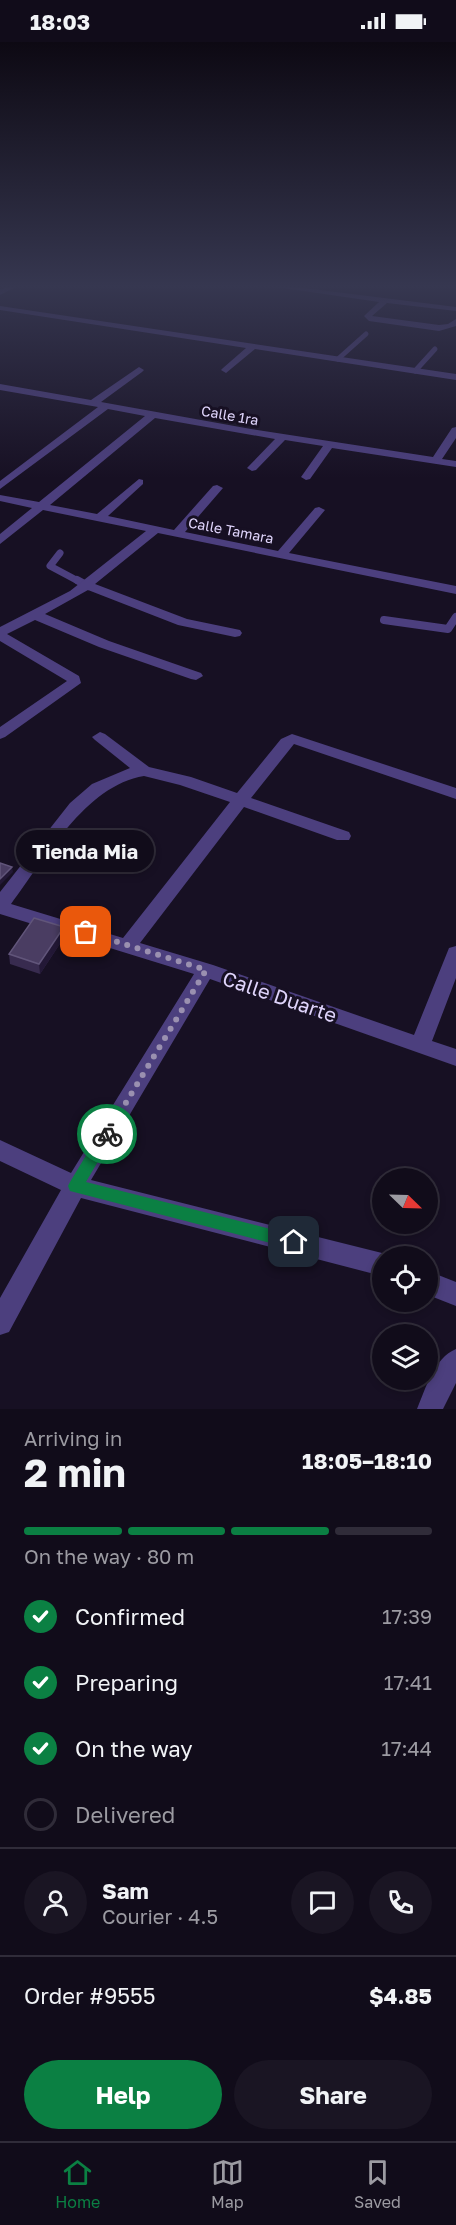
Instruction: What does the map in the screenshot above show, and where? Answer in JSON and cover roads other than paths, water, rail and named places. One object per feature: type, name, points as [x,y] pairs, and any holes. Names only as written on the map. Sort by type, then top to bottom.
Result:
[{"type":"street","points":[[226,370],[248,351]]},
{"type":"street","points":[[279,351],[456,377]]},
{"type":"street","points":[[92,404],[139,370]]},
{"type":"street","name":"Calle 1ra","points":[[0,387],[282,437],[456,464]]},
{"type":"street","points":[[0,486],[105,407]]},
{"type":"street","points":[[0,540],[152,415]]},
{"type":"street","points":[[436,460],[456,430]]},
{"type":"street","points":[[252,468],[282,437]]},
{"type":"street","points":[[306,477],[330,444]]},
{"type":"street","points":[[99,519],[139,482]]},
{"type":"street","points":[[177,534],[217,488]]},
{"type":"street","points":[[0,509],[5,499]]},
{"type":"street","name":"Calle Tamara","points":[[5,499],[456,590]]},
{"type":"street","points":[[281,555],[319,510]]},
{"type":"street","points":[[0,633],[88,586],[155,530]]},
{"type":"street","points":[[88,586],[183,622],[235,633]]},
{"type":"street","points":[[35,615],[104,644],[196,676]]},
{"type":"street","points":[[0,633],[74,679],[74,683],[0,734]]},
{"type":"street","points":[[100,737],[144,771]]},
{"type":"street","points":[[128,945],[286,742],[292,739],[456,794]]},
{"type":"street","points":[[0,906],[76,807],[98,788],[131,772],[144,771],[185,782],[343,836]]},
{"type":"street","name":"Calle Duarte","points":[[0,906],[206,970],[456,1058]]},
{"type":"street","points":[[420,1045],[456,953]]},
{"type":"street","points":[[0,1323],[75,1186],[206,970]]},
{"type":"street","points":[[0,1150],[75,1186],[372,1262]]},
{"type":"street","points":[[438,1287],[456,1294]]},
{"type":"street","points":[[430,1409],[443,1379],[456,1362]]},
{"type":"lane","points":[[338,359],[347,351]]},
{"type":"lane","points":[[415,371],[433,351]]},
{"type":"lane","points":[[60,553],[49,565],[50,567],[88,586]]},
{"type":"lane","points":[[384,620],[436,630],[448,629],[456,617]]},
{"type":"place","name":"Tienda Mia","points":[[86,932]]}]
